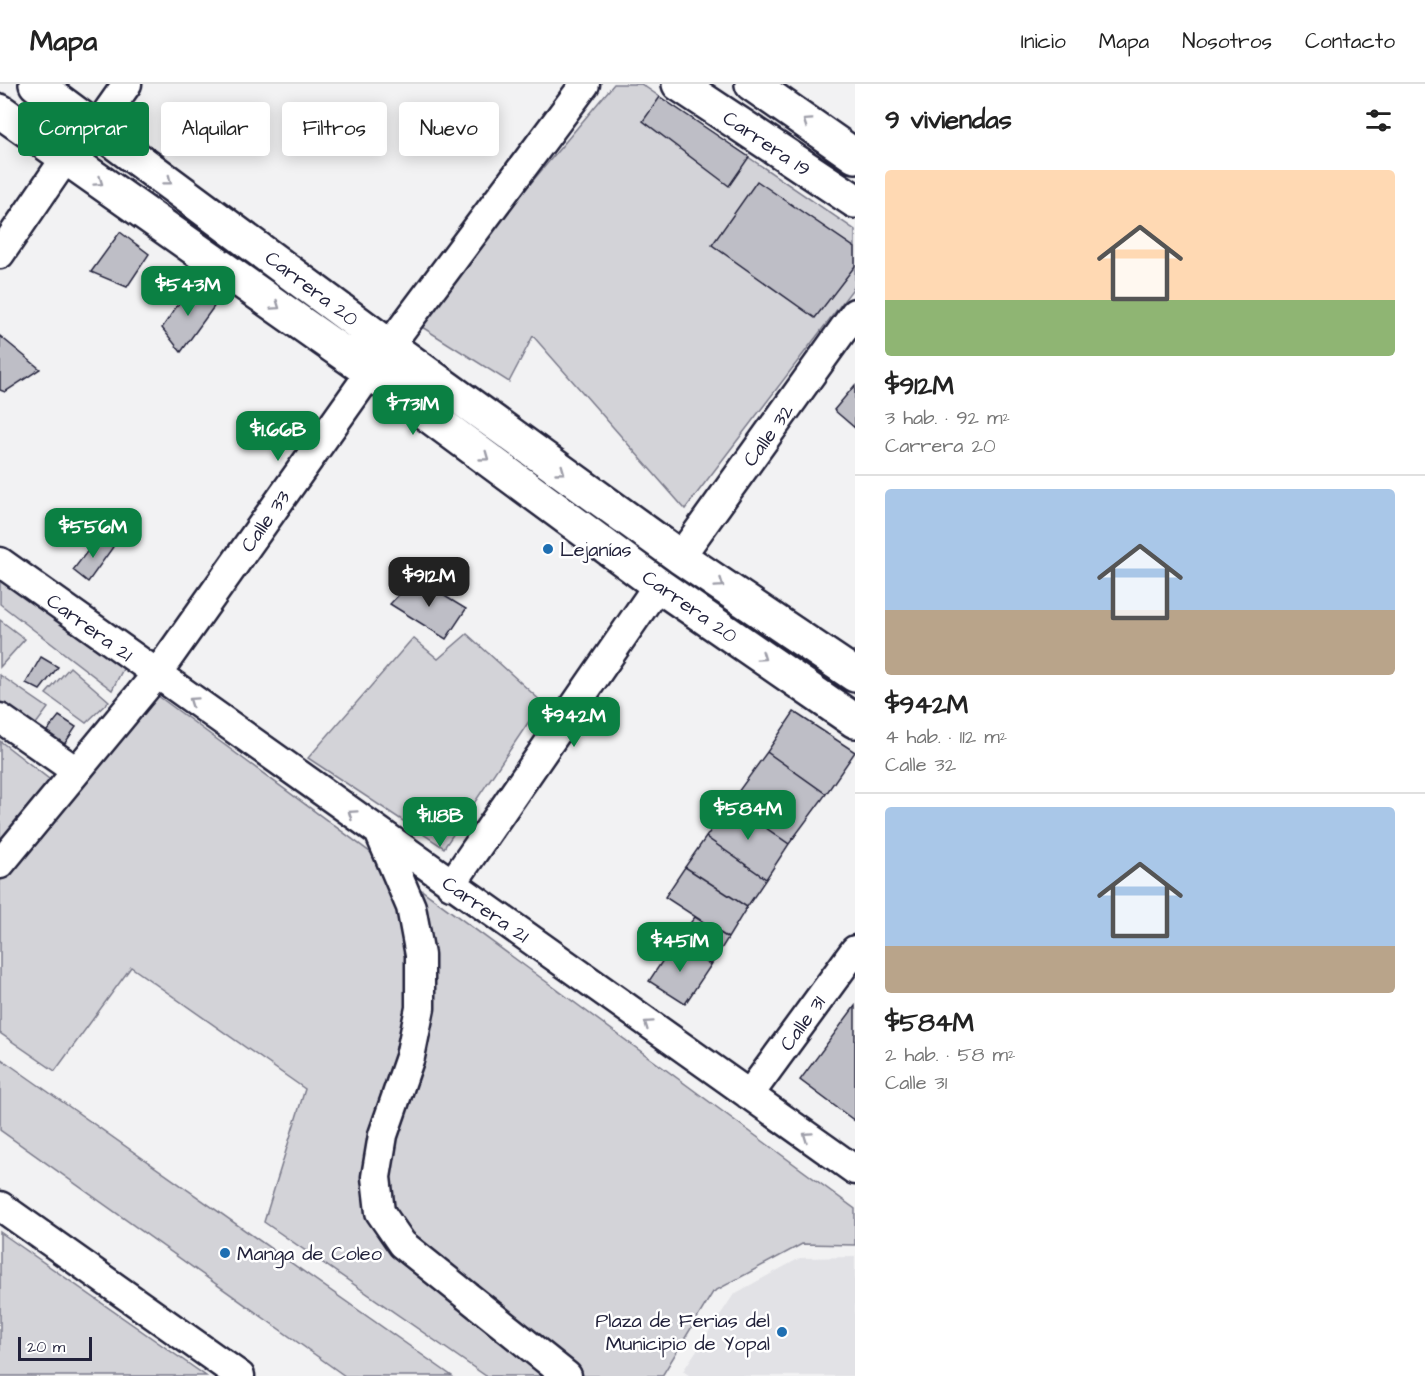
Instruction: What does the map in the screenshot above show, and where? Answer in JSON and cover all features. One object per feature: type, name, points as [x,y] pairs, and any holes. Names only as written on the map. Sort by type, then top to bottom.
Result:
[{"type":"main road","name":"Carrera 20","points":[[36,84],[61,102]]},
{"type":"main road","name":"Carrera 19","points":[[679,84],[855,201]]},
{"type":"main road","name":"Carrera 19","points":[[752,84],[855,156]]},
{"type":"main road","name":"Carrera 20","points":[[0,111],[370,372],[658,585],[855,721]]},
{"type":"main road","name":"Carrera 20","points":[[134,156],[389,346],[680,557],[855,675]]},
{"type":"street","points":[[114,102],[127,84]]},
{"type":"street","name":"Calle 33","points":[[0,864],[156,675],[370,372],[585,84]]},
{"type":"street","points":[[0,254],[65,159]]},
{"type":"street","name":"Calle 32","points":[[680,557],[855,313]]},
{"type":"street","name":"Carrera 21","points":[[0,562],[451,885],[855,1170]]},
{"type":"street","points":[[451,885],[658,585]]},
{"type":"street","points":[[0,718],[76,771]]},
{"type":"street","points":[[380,834],[411,907],[420,955],[420,1008],[410,1057],[383,1135],[376,1177],[380,1212],[402,1244],[567,1376]]},
{"type":"street","name":"Calle 31","points":[[749,1095],[855,950]]},
{"type":"street","points":[[0,1206],[240,1376]]},
{"type":"shaded area","points":[[614,84],[641,84],[855,230],[855,286],[685,509],[533,336],[509,382],[414,322]]},
{"type":"shaded area","points":[[0,580],[124,667],[112,690],[0,604]]},
{"type":"shaded area","points":[[0,620],[25,639],[0,667]]},
{"type":"shaded area","points":[[467,634],[542,702],[444,848],[308,758],[413,638],[438,659]]},
{"type":"shaded area","points":[[70,667],[109,701],[86,723],[46,694]]},
{"type":"shaded area","points":[[0,675],[48,708],[33,728],[0,706]]},
{"type":"shaded area","points":[[154,693],[855,1209],[855,1245],[802,1244],[713,1292],[662,1376],[486,1376],[264,1222],[305,1089],[131,967],[55,1071],[0,1033],[0,877]]},
{"type":"shaded area","points":[[0,741],[58,786],[0,860]]},
{"type":"shaded area","name":"Manga de Coleo","points":[[0,1058],[452,1376],[345,1376],[0,1130]]},
{"type":"shaded area","points":[[0,1232],[206,1376],[0,1376]]},
{"type":"shaded area","name":"Plaza de Ferias del Municipio de Yopal","points":[[855,1257],[855,1376],[690,1376],[683,1371],[734,1294],[800,1258]]},
{"type":"building","points":[[660,97],[749,157],[729,186],[643,121]]},
{"type":"building","points":[[757,181],[855,248],[855,266],[815,318],[712,245]]},
{"type":"building","points":[[120,232],[149,254],[127,287],[91,272]]},
{"type":"building","points":[[189,288],[218,301],[181,352],[162,328]]},
{"type":"building","points":[[0,336],[40,369],[5,392],[0,390]]},
{"type":"building","points":[[855,385],[855,428],[834,410]]},
{"type":"building","points":[[99,536],[113,547],[88,582],[73,570]]},
{"type":"building","points":[[415,578],[466,609],[446,639],[390,604]]},
{"type":"building","points":[[41,657],[58,667],[40,690],[26,683]]},
{"type":"building","points":[[794,712],[855,752],[826,794],[767,752]]},
{"type":"building","points":[[59,716],[76,727],[61,749],[42,737]]},
{"type":"building","points":[[767,752],[826,794],[789,844],[730,803]]},
{"type":"building","points":[[730,803],[789,844],[766,879],[706,837]]},
{"type":"building","points":[[706,837],[766,879],[747,907],[685,867]]},
{"type":"building","points":[[685,867],[747,907],[728,938],[665,897]]},
{"type":"building","points":[[695,917],[728,938],[711,965],[675,942]]},
{"type":"building","points":[[675,942],[711,965],[685,1004],[649,981]]},
{"type":"building","points":[[855,1006],[855,1121],[800,1080]]},
{"type":"place","name":"Lejanías","points":[[548,549]]},
{"type":"place","name":"Manga de Coleo","points":[[225,1253]]},
{"type":"place","name":"Plaza de Ferias del Municipio de Yopal","points":[[782,1332]]}]
